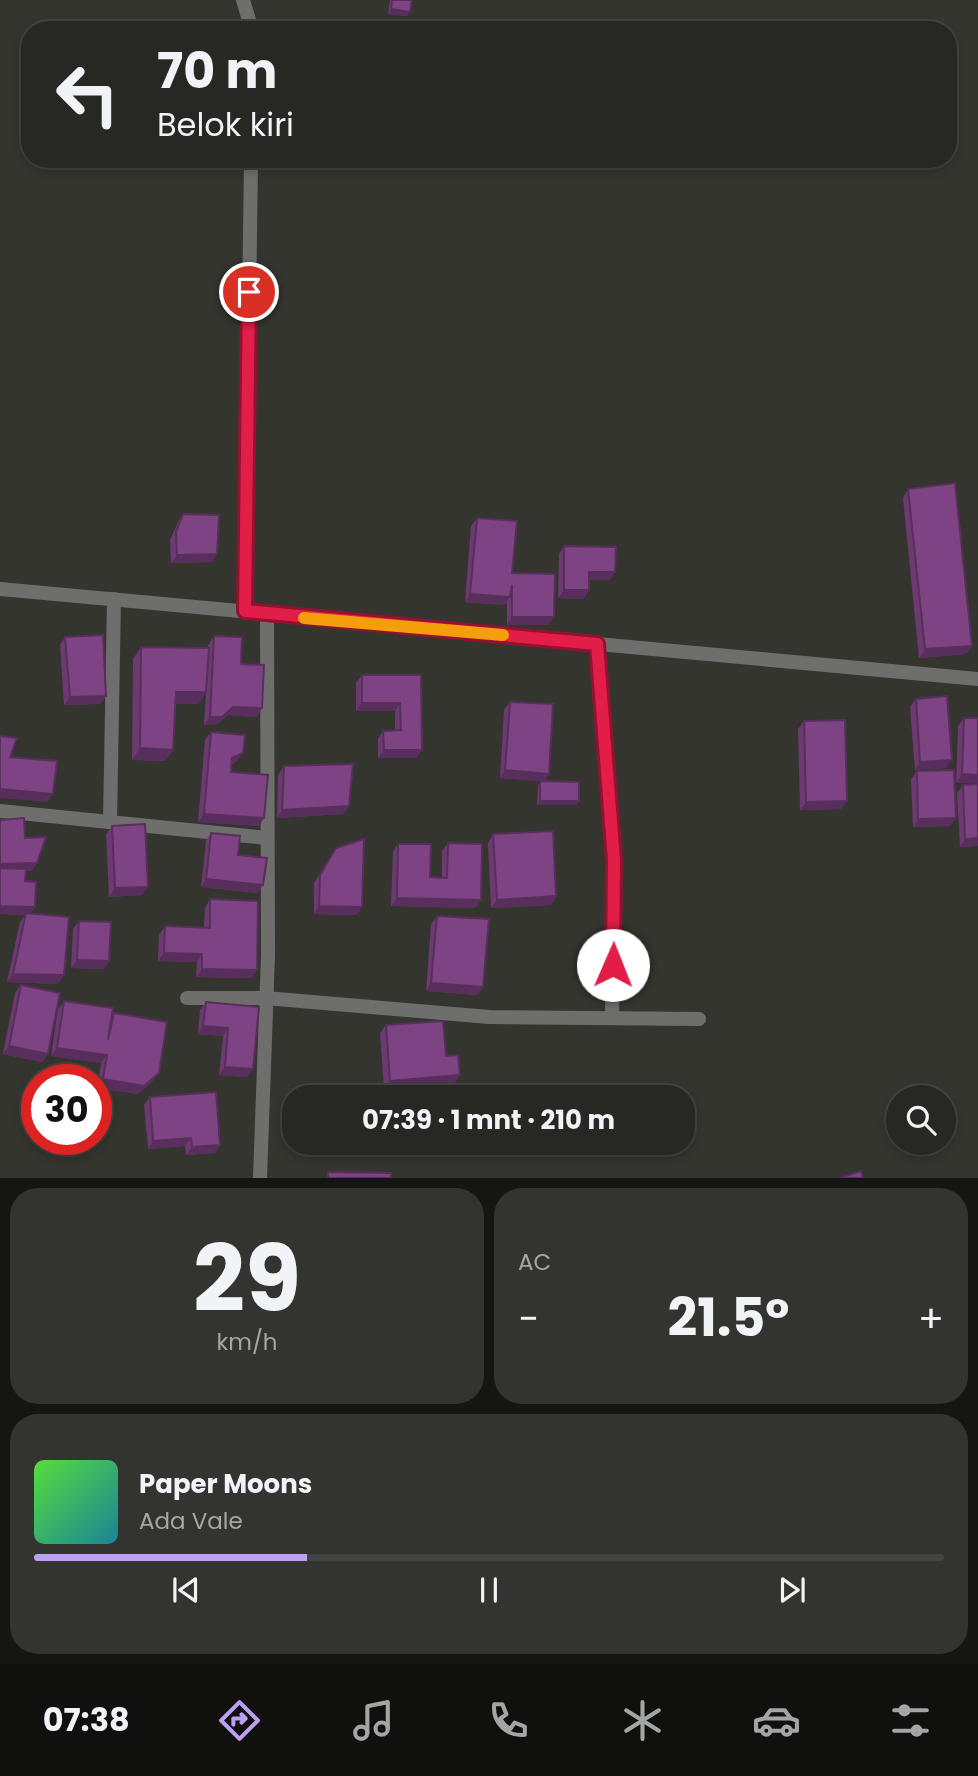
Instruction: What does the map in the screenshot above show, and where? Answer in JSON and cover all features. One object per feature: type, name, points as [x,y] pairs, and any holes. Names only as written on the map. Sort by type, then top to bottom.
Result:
[{"type":"street","points":[[243,0],[249,21]]},
{"type":"street","points":[[245,611],[251,168]]},
{"type":"street","points":[[0,589],[978,679]]},
{"type":"street","points":[[110,822],[114,599]]},
{"type":"street","points":[[260,1178],[268,955],[267,615]]},
{"type":"street","points":[[597,644],[614,860],[612,1018]]},
{"type":"street","points":[[0,811],[267,838]]},
{"type":"street","points":[[187,999],[265,998],[489,1017],[699,1019]]},
{"type":"building","points":[[392,0],[412,0],[410,12],[391,9]]},
{"type":"building","points":[[955,483],[972,646],[925,649],[908,489]]},
{"type":"building","points":[[183,514],[219,515],[217,554],[177,555],[176,532]]},
{"type":"building","points":[[477,518],[517,521],[512,573],[555,574],[554,617],[512,617],[512,585],[510,597],[470,594]]},
{"type":"building","points":[[564,546],[616,547],[615,572],[589,572],[589,590],[564,590]]},
{"type":"building","points":[[103,635],[106,696],[70,697],[65,637]]},
{"type":"building","points":[[214,636],[242,637],[241,664],[264,665],[262,708],[233,707],[222,717],[210,717]]},
{"type":"building","points":[[141,647],[209,648],[206,692],[176,692],[173,750],[140,748]]},
{"type":"building","points":[[362,675],[421,675],[422,750],[384,750],[383,731],[401,730],[400,703],[362,703]]},
{"type":"building","points":[[947,696],[952,760],[920,762],[916,699]]},
{"type":"building","points":[[510,702],[553,704],[549,774],[505,770]]},
{"type":"building","points":[[964,718],[978,718],[978,775],[962,774]]},
{"type":"building","points":[[845,720],[847,801],[806,802],[804,721]]},
{"type":"building","points":[[211,732],[245,735],[243,753],[232,758],[231,772],[268,775],[264,818],[204,814]]},
{"type":"building","points":[[0,736],[17,738],[10,757],[57,761],[53,794],[0,789]]},
{"type":"building","points":[[353,764],[349,806],[282,810],[284,766]]},
{"type":"building","points":[[954,770],[956,818],[918,819],[917,771]]},
{"type":"building","points":[[540,781],[579,782],[579,801],[540,801]]},
{"type":"building","points":[[978,784],[978,838],[965,839],[963,785]]},
{"type":"building","points":[[24,818],[25,838],[46,837],[37,863],[0,864],[0,820]]},
{"type":"building","points":[[145,824],[148,887],[115,888],[112,826]]},
{"type":"building","points":[[553,831],[556,896],[497,900],[493,834]]},
{"type":"building","points":[[211,833],[240,836],[238,855],[267,858],[263,885],[206,879]]},
{"type":"building","points":[[364,839],[362,907],[319,906],[320,875],[336,848]]},
{"type":"building","points":[[448,843],[482,844],[481,900],[397,898],[398,844],[431,844],[430,877],[447,878]]},
{"type":"building","points":[[0,868],[26,869],[25,881],[36,882],[35,907],[0,906]]},
{"type":"building","points":[[210,899],[258,901],[257,970],[202,969],[202,954],[164,953],[165,926],[210,928]]},
{"type":"building","points":[[26,913],[69,917],[64,975],[13,974]]},
{"type":"building","points":[[437,916],[489,919],[483,987],[431,983]]},
{"type":"building","points":[[79,921],[111,922],[109,961],[77,960]]},
{"type":"building","points":[[21,985],[60,993],[48,1054],[9,1046]]},
{"type":"building","points":[[64,1001],[113,1008],[108,1040],[114,1013],[167,1022],[159,1073],[144,1086],[112,1081],[112,1064],[106,1064],[107,1055],[57,1048]]},
{"type":"building","points":[[206,1002],[259,1007],[253,1069],[225,1067],[228,1028],[203,1026]]},
{"type":"building","points":[[443,1021],[446,1056],[458,1055],[460,1075],[390,1081],[386,1025]]},
{"type":"building","points":[[216,1092],[220,1145],[192,1147],[191,1138],[153,1141],[150,1097]]},
{"type":"building","points":[[861,1171],[863,1178],[840,1178]]},
{"type":"building","points":[[328,1172],[391,1173],[391,1178],[328,1178]]},
{"type":"slow traffic","points":[[304,618],[503,635]]},
{"type":"route","points":[[249,292],[245,611],[597,644],[614,860],[613,965]]}]
